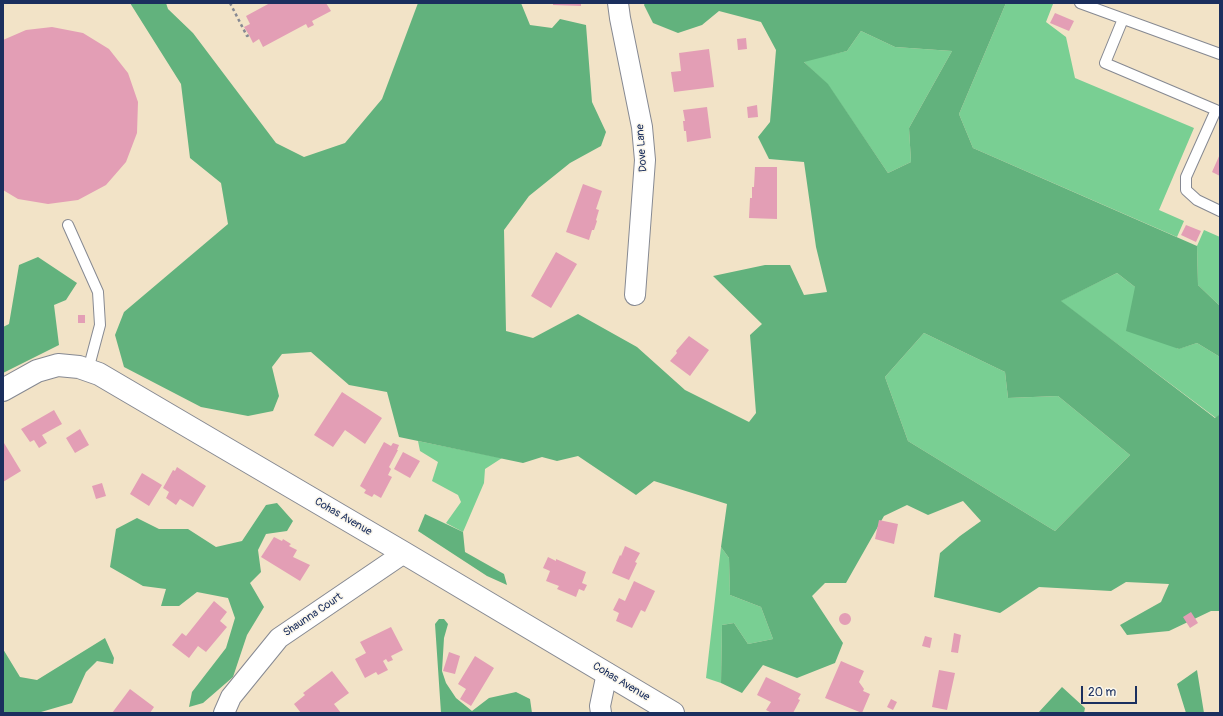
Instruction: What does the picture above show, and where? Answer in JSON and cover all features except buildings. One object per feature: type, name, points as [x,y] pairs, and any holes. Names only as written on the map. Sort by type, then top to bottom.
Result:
[{"type":"street","name":"Dove Lane","points":[[618,3],[642,127],[645,160],[635,295]]},
{"type":"street","name":"Cohas Avenue","points":[[3,390],[37,371],[58,365],[79,367],[98,374],[674,713]]},
{"type":"street","name":"Shaunna Court","points":[[224,713],[231,697],[279,638],[404,553]]},
{"type":"street","points":[[600,713],[600,706],[607,673]]},
{"type":"lane","points":[[1080,3],[1220,54]]},
{"type":"lane","points":[[1123,19],[1105,63],[1216,110],[1186,177],[1186,190],[1197,200],[1220,211]]},
{"type":"lane","points":[[68,226],[98,292],[100,325],[88,370]]},
{"type":"path","points":[[230,3],[247,36],[249,35]]},
{"type":"green space","points":[[130,3],[166,3],[168,9],[193,33],[276,143],[304,157],[345,143],[382,99],[418,3],[521,3],[530,25],[552,28],[560,19],[586,25],[592,102],[606,132],[601,146],[570,163],[529,196],[504,230],[506,331],[533,338],[578,314],[637,347],[685,390],[749,422],[756,413],[750,335],[762,324],[713,276],[765,265],[790,265],[804,295],[827,292],[816,247],[804,162],[769,159],[758,137],[770,122],[776,50],[761,22],[719,11],[702,25],[678,33],[653,23],[644,5],[645,3],[1006,3],[959,114],[973,148],[1197,246],[1198,285],[1220,306],[1220,357],[1197,343],[1179,349],[1126,331],[1135,287],[1117,273],[1061,301],[1215,418],[1220,414],[1220,611],[1211,611],[1169,631],[1127,635],[1120,625],[1161,602],[1169,584],[1126,582],[1111,591],[1039,587],[1000,613],[934,597],[940,553],[981,521],[963,501],[928,515],[907,505],[884,516],[846,583],[825,583],[812,596],[843,643],[835,663],[797,678],[763,665],[742,693],[721,683],[722,625],[734,623],[748,644],[773,639],[761,607],[730,595],[729,558],[721,547],[727,504],[654,481],[636,495],[578,456],[557,461],[542,457],[523,463],[399,437],[387,392],[349,385],[311,352],[282,354],[272,367],[279,396],[273,411],[248,416],[201,407],[124,367],[115,335],[124,312],[228,224],[221,183],[190,158],[181,84]],"holes":[[[861,31],[895,47],[952,51],[909,128],[911,162],[888,173],[828,84],[804,62],[847,51]],[[924,333],[1005,372],[1008,398],[1058,396],[1130,455],[1055,531],[908,441],[885,377]]]},
{"type":"green space","points":[[1006,3],[1053,4],[1046,22],[1066,37],[1075,78],[1194,128],[1159,210],[1184,221],[1177,237],[973,148],[959,114]]},
{"type":"green space","points":[[861,31],[895,47],[952,51],[909,128],[911,162],[888,173],[828,85],[803,61],[847,51]]},
{"type":"green space","points":[[1204,230],[1220,237],[1220,306],[1198,285],[1197,246]]},
{"type":"green space","points":[[38,257],[77,283],[66,300],[54,305],[59,345],[3,373],[3,327],[9,324],[19,265]]},
{"type":"green space","points":[[1117,273],[1135,287],[1178,349],[1197,343],[1220,357],[1220,414],[1216,418],[1060,301]]},
{"type":"green space","points":[[924,333],[1005,372],[1008,398],[1058,396],[1130,455],[1055,531],[908,441],[885,377]]},
{"type":"green space","points":[[418,441],[502,458],[485,469],[484,483],[463,532],[446,523],[461,502],[458,495],[432,481],[438,462],[420,451]]},
{"type":"green space","points":[[277,503],[293,521],[287,531],[266,534],[258,550],[261,572],[250,583],[264,607],[247,635],[233,677],[203,703],[189,707],[192,692],[226,648],[235,618],[228,598],[197,592],[179,606],[161,606],[166,589],[143,586],[110,567],[116,529],[137,518],[159,529],[188,529],[216,547],[242,541],[266,505]]},
{"type":"green space","points":[[425,514],[463,532],[465,552],[504,574],[507,585],[487,576],[418,531]]},
{"type":"green space","points":[[721,547],[729,558],[730,595],[761,607],[773,639],[748,644],[734,623],[722,625],[721,683],[706,678]]},
{"type":"green space","points":[[439,619],[444,619],[448,624],[444,638],[442,671],[446,683],[456,698],[472,711],[489,698],[516,692],[530,699],[532,713],[441,713],[435,624]]},
{"type":"green space","points":[[105,638],[114,658],[113,664],[97,661],[86,672],[72,703],[41,713],[3,713],[3,649],[20,677],[37,680]]},
{"type":"green space","points":[[1197,670],[1204,713],[1186,713],[1177,684]]},
{"type":"green space","points":[[1062,687],[1085,708],[1084,713],[1038,713]]}]
